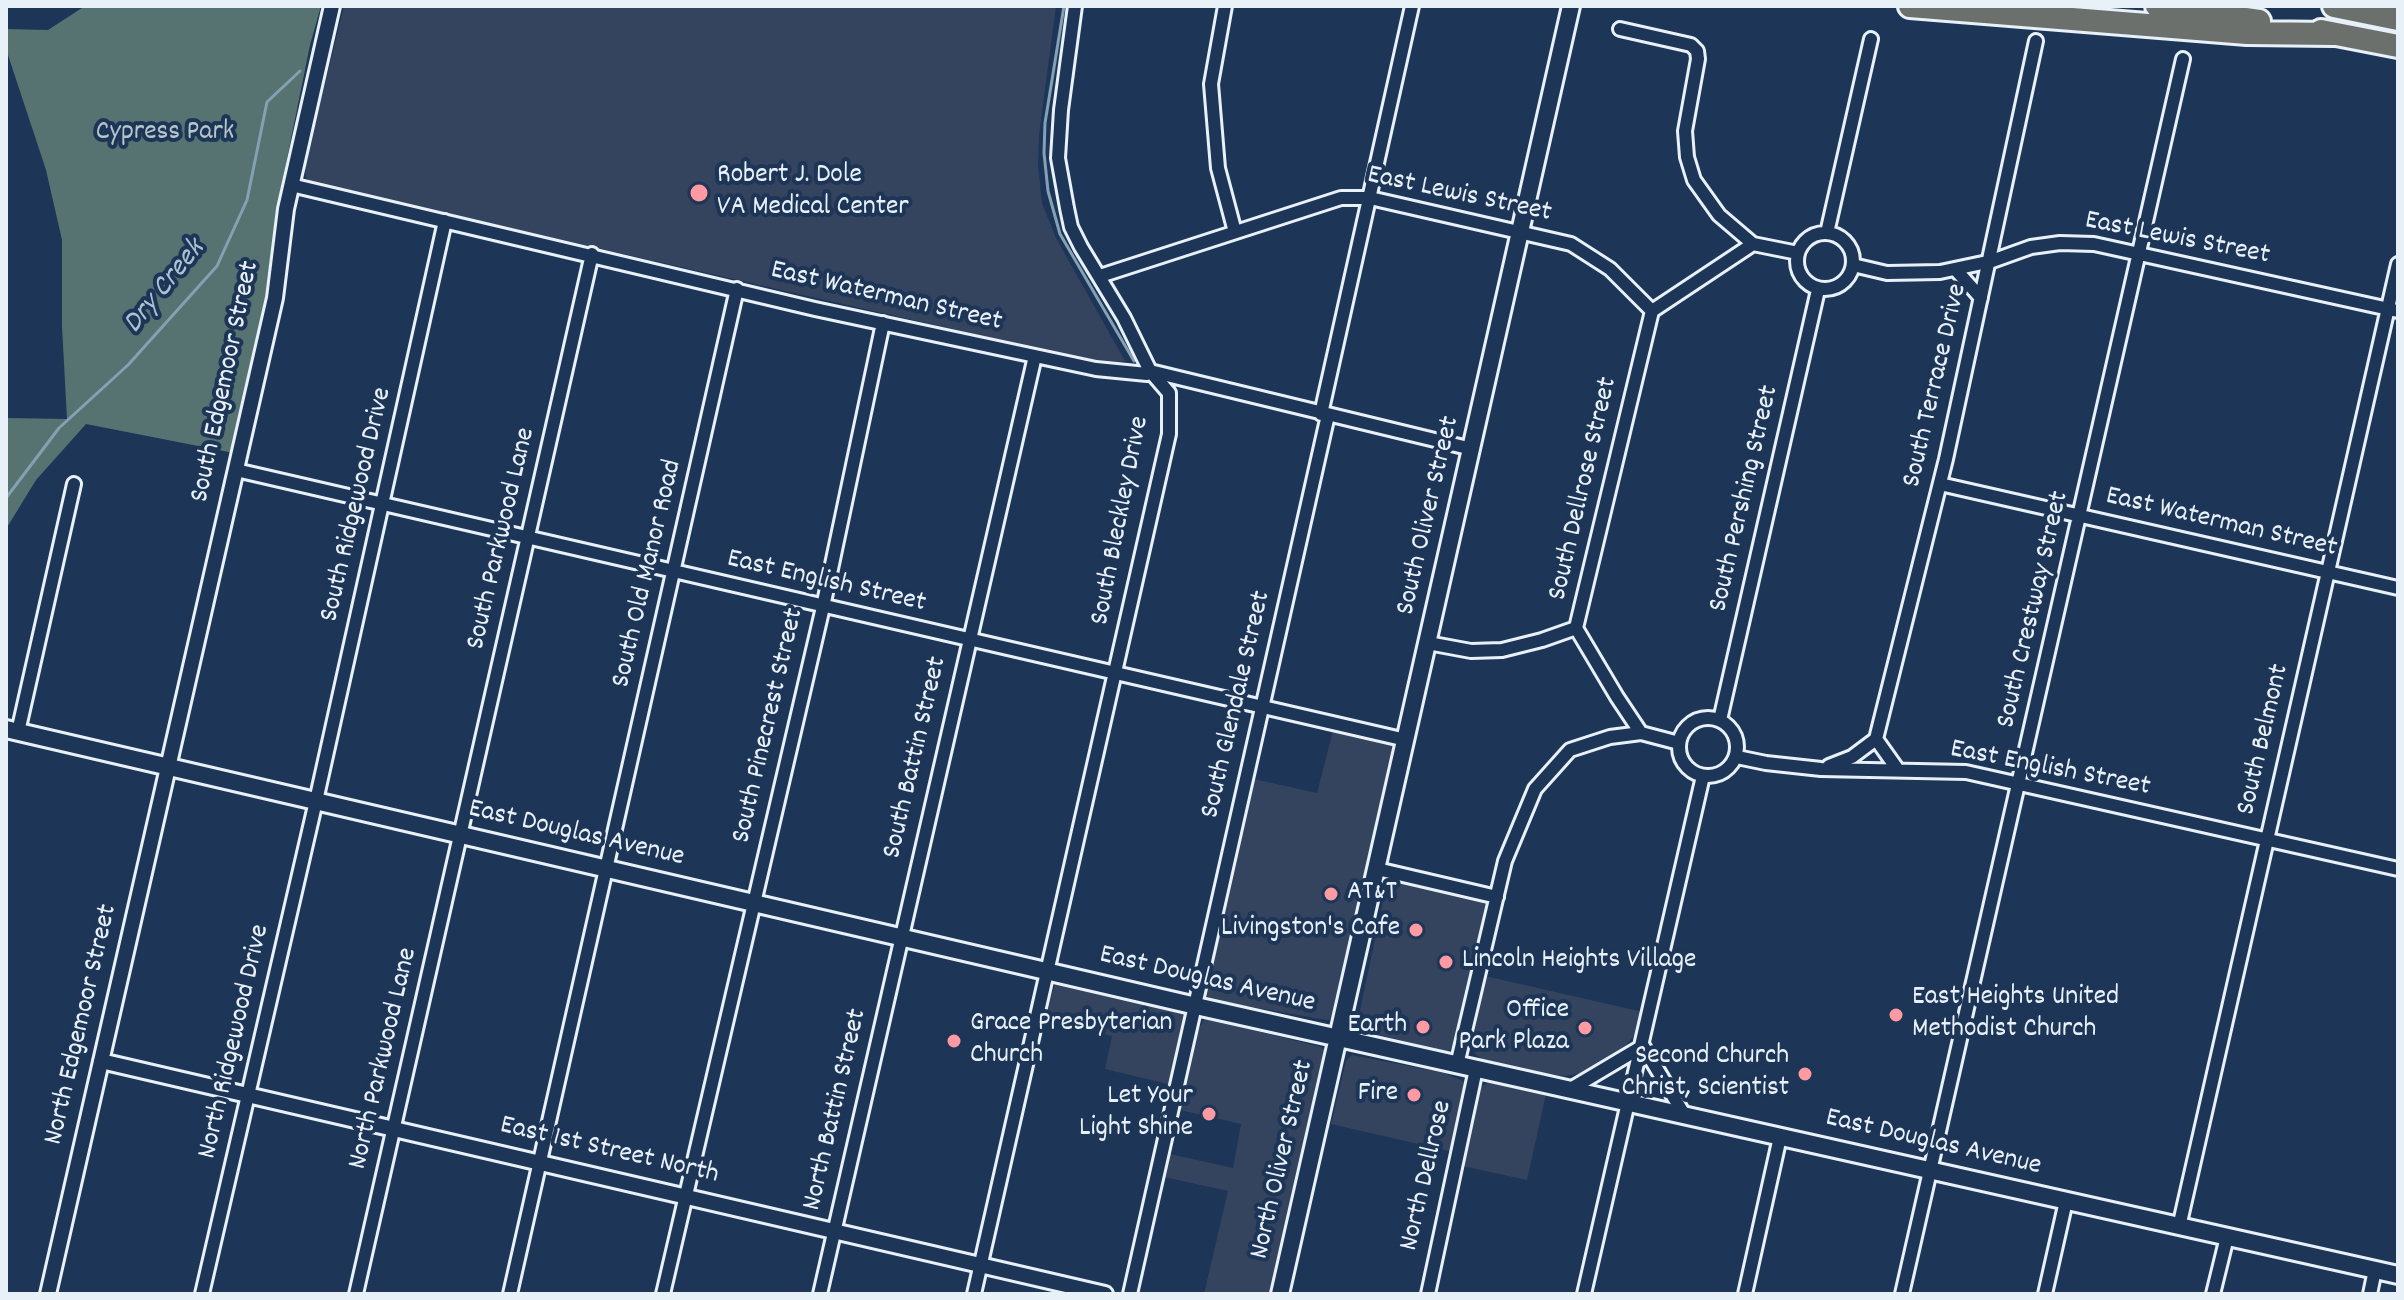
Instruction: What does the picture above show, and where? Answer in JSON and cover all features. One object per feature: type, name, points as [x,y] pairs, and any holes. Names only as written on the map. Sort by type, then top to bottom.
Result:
[{"type":"highway","points":[[1910,6],[2247,33],[2333,34]]},
{"type":"highway","points":[[2157,6],[2398,46]]},
{"type":"highway","points":[[2344,7],[2398,19]]},
{"type":"main road","name":"South Oliver Street","points":[[1339,1038],[1571,6]]},
{"type":"main road","name":"East Douglas Avenue","points":[[12,731],[1196,1006],[2398,1275]]},
{"type":"main road","name":"North Oliver Street","points":[[1280,1294],[1339,1038]]},
{"type":"street","name":"South Edgemoor Street","points":[[168,767],[275,298],[291,185],[332,6]]},
{"type":"street","name":"South Bleckley Drive","points":[[974,1294],[1169,434],[1169,393],[1150,371],[1071,227],[1058,158],[1075,6]]},
{"type":"street","points":[[1225,6],[1211,84],[1218,168],[1235,232]]},
{"type":"street","name":"South Glendale Street","points":[[1130,1294],[1196,1006],[1412,6]]},
{"type":"street","points":[[1620,29],[1691,45],[1697,51],[1685,131],[1694,180],[1719,215],[1753,244],[1798,253]]},
{"type":"street","points":[[1827,233],[1871,39]]},
{"type":"street","name":"South Terrace Drive","points":[[1876,739],[1940,484],[2036,41]]},
{"type":"street","name":"South Crestway Street","points":[[1902,1294],[2183,59]]},
{"type":"street","name":"East Waterman Street","points":[[291,185],[1035,356],[1096,369],[1147,374],[1150,371],[1472,449]]},
{"type":"street","name":"East Lewis Street","points":[[1100,276],[1341,198],[1370,198],[1571,244],[1610,269],[1652,311]]},
{"type":"street","name":"South Ridgewood Drive","points":[[316,801],[445,221]]},
{"type":"street","points":[[1827,233],[1843,239],[1849,246],[1853,265],[1843,283],[1818,290],[1799,272],[1798,253],[1808,238],[1827,233]]},
{"type":"street","name":"East Lewis Street","points":[[1853,265],[1887,273],[1956,270],[2031,247],[2060,243],[2094,244],[2393,310]]},
{"type":"street","points":[[1652,311],[1753,244]]},
{"type":"street","name":"South Parkwood Lane","points":[[461,835],[592,254]]},
{"type":"street","name":"South Belmont","points":[[2179,1227],[2328,573],[2393,310],[2398,264]]},
{"type":"street","points":[[1956,270],[1981,298]]},
{"type":"street","name":"South Old Manor Road","points":[[510,1294],[737,289]]},
{"type":"street","name":"South Pershing Street","points":[[1720,720],[1818,290]]},
{"type":"street","name":"South Dellrose Street","points":[[1641,733],[1576,628],[1652,311]]},
{"type":"street","name":"South Pinecrest Street","points":[[663,1294],[823,607],[883,323]]},
{"type":"street","name":"South Battin Street","points":[[902,937],[1035,356]]},
{"type":"street","name":"East English Street","points":[[236,470],[1406,740]]},
{"type":"street","points":[[12,731],[74,484]]},
{"type":"street","name":"East Waterman Street","points":[[1940,484],[2398,588]]},
{"type":"street","points":[[1428,643],[1471,651],[1502,650],[1576,628]]},
{"type":"street","points":[[1704,718],[1720,720],[1736,736],[1737,757],[1731,767],[1722,774],[1703,776],[1689,771],[1683,763],[1679,743],[1686,727],[1704,718]]},
{"type":"street","points":[[1457,1065],[1505,861],[1535,789],[1570,750],[1610,737],[1641,733],[1679,743]]},
{"type":"street","points":[[1821,769],[1852,757],[1876,739],[1898,770]]},
{"type":"street","name":"East English Street","points":[[1737,757],[1821,769],[1966,772],[2398,869]]},
{"type":"street","name":"North Edgemoor Street","points":[[48,1294],[168,767]]},
{"type":"street","points":[[1584,1294],[1703,776]]},
{"type":"street","name":"North Ridgewood Drive","points":[[202,1294],[316,801]]},
{"type":"street","name":"North Parkwood Lane","points":[[356,1294],[461,835]]},
{"type":"street","points":[[1377,869],[1497,897]]},
{"type":"street","name":"North Battin Street","points":[[820,1294],[902,937]]},
{"type":"street","points":[[1569,1090],[1643,1046]]},
{"type":"street","points":[[1643,1046],[1685,1116]]},
{"type":"street","name":"East 1st Street North","points":[[101,1061],[1105,1294]]},
{"type":"street","name":"North Dellrose","points":[[1428,1294],[1476,1069]]},
{"type":"street","points":[[1745,1294],[1780,1137]]},
{"type":"street","points":[[2045,1294],[2066,1201]]},
{"type":"street","points":[[2213,1294],[2227,1237]]},
{"type":"street","points":[[2370,1294],[2375,1270]]},
{"type":"shaded area","name":"Robert J. Dole VA Medical Center","points":[[344,6],[1056,6],[1039,135],[1042,203],[1056,238],[1125,361],[1110,364],[1093,361],[312,183],[306,177],[305,166]]},
{"type":"shaded area","points":[[1333,731],[1395,744],[1397,747],[1335,1018],[1327,1020],[1212,1000],[1204,994],[1254,779],[1317,793]]},
{"type":"shaded area","points":[[1393,880],[1486,904],[1456,1044],[1447,1052],[1364,1031],[1357,1025],[1387,882]]},
{"type":"shaded area","points":[[1485,976],[1643,1012],[1636,1033],[1629,1042],[1608,1061],[1582,1073],[1565,1076],[1540,1073],[1485,1061],[1475,1054],[1473,1043]]},
{"type":"shaded area","points":[[1055,983],[1184,1015],[1187,1020],[1172,1085],[1105,1069],[1112,1036],[1045,1020]]},
{"type":"shaded area","points":[[1204,1020],[1325,1050],[1271,1294],[1204,1294],[1228,1191],[1164,1177],[1170,1154],[1233,1168],[1241,1124],[1180,1110],[1197,1032]]},
{"type":"shaded area","points":[[1352,1055],[1444,1073],[1463,1081],[1466,1089],[1453,1152],[1331,1124],[1346,1061]]},
{"type":"shaded area","points":[[1489,1082],[1546,1094],[1527,1180],[1463,1166],[1481,1087]]},
{"type":"green space","name":"Cypress Park","points":[[85,6],[321,6],[310,45],[277,208],[280,263],[239,454],[86,424],[36,480],[6,529],[6,418],[67,419],[62,326],[62,240],[46,170],[6,49],[6,29],[48,30]]},
{"type":"waterway","points":[[1064,6],[1045,123],[1048,191],[1060,234],[1134,361]]},
{"type":"waterway","name":"Dry Creek","points":[[6,498],[59,428],[128,365],[217,266],[247,200],[267,102],[300,71]]},
{"type":"place","name":"Robert J. Dole VA Medical Center","points":[[699,193]]},
{"type":"place","name":"AT&T","points":[[1331,894]]},
{"type":"place","name":"Livingston's Cafe","points":[[1416,930]]},
{"type":"place","name":"Lincoln Heights Village","points":[[1446,962]]},
{"type":"place","name":"East Heights United Methodist Church","points":[[1896,1015]]},
{"type":"place","name":"Earth","points":[[1423,1027]]},
{"type":"place","name":"Office Park Plaza","points":[[1585,1028]]},
{"type":"place","name":"Grace Presbyterian Church","points":[[954,1041]]},
{"type":"place","name":"Second Church Christ, Scientist","points":[[1805,1074]]},
{"type":"place","name":"Fire","points":[[1414,1095]]},
{"type":"place","name":"Let Your Light Shine","points":[[1209,1114]]}]
